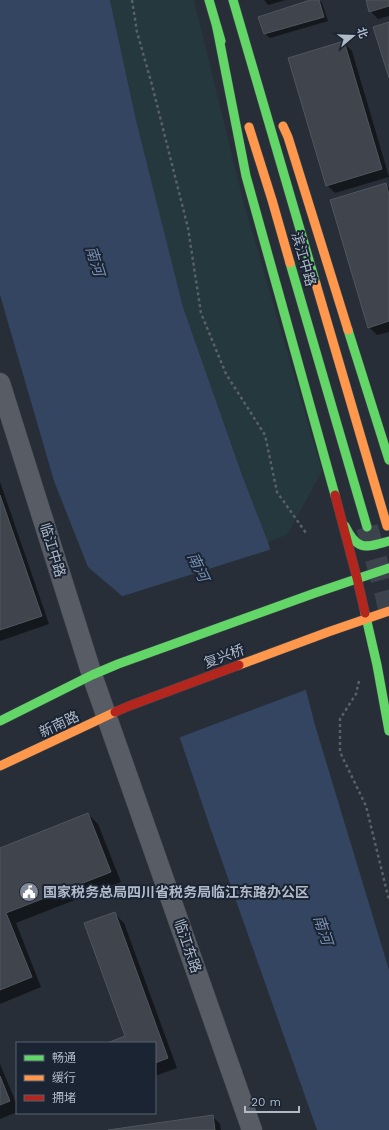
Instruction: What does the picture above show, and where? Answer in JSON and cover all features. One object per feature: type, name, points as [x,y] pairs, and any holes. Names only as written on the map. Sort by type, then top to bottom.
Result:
[{"type":"main road","points":[[209,0],[241,103]]},
{"type":"main road","name":"滨江中路","points":[[232,0],[386,526]]},
{"type":"main road","points":[[239,22],[270,94]]},
{"type":"main road","points":[[217,28],[246,176],[358,578],[377,665],[389,731]]},
{"type":"main road","points":[[279,115],[288,137],[389,460]]},
{"type":"main road","name":"滨江中路","points":[[246,118],[272,200],[367,527]]},
{"type":"main road","points":[[343,523],[354,541],[364,546],[389,541]]},
{"type":"main road","name":"复兴桥","points":[[118,664],[389,568]]},
{"type":"main road","name":"复兴桥","points":[[129,706],[328,632],[389,611]]},
{"type":"main road","points":[[377,665],[378,650],[382,640]]},
{"type":"main road","name":"新南路","points":[[0,721],[92,675],[118,664]]},
{"type":"main road","name":"新南路","points":[[0,766],[129,706]]},
{"type":"street","name":"临江中路","points":[[0,383],[92,675],[107,717]]},
{"type":"street","name":"临江东路","points":[[107,717],[252,1130]]},
{"type":"path","points":[[132,0],[137,32],[188,228],[201,313],[226,374],[265,435],[277,492],[306,533]]},
{"type":"path","points":[[359,680],[356,694],[340,719],[340,752],[366,806],[389,900]]},
{"type":"green space","points":[[110,0],[194,0],[243,200],[322,471],[287,535],[268,542],[242,475],[183,307],[136,120]]},
{"type":"water","name":"南河","points":[[0,0],[110,0],[136,120],[183,307],[242,475],[268,542],[315,725],[389,970],[389,1130],[317,1130],[210,827],[136,608],[88,567],[54,481],[0,295]]},
{"type":"pier","points":[[272,549],[308,689],[178,738],[135,609],[120,597]]},
{"type":"building","points":[[310,0],[319,0],[324,17],[264,34],[258,17]]},
{"type":"building","points":[[366,0],[389,0],[389,6],[369,12]]},
{"type":"building","points":[[389,22],[389,78],[373,27]]},
{"type":"building","points":[[344,41],[382,169],[326,186],[288,58]]},
{"type":"building","points":[[386,183],[389,195],[389,321],[368,328],[330,200]]},
{"type":"building","points":[[0,495],[42,616],[0,630]]},
{"type":"building","name":"国家税务总局四川省税务局临江东路办公区","points":[[88,813],[111,872],[6,913],[32,977],[0,990],[0,848]]},
{"type":"building","points":[[115,912],[168,1058],[156,1063],[156,1042],[110,1042],[125,1036],[84,923]]},
{"type":"building","points":[[0,1076],[10,1101],[0,1105]]},
{"type":"building","points":[[213,1115],[215,1130],[108,1130]]},
{"type":"tunnel","points":[[367,527],[389,609]]},
{"type":"traffic: fast","points":[[209,0],[221,41]]},
{"type":"traffic: fast","points":[[233,0],[316,284]]},
{"type":"traffic: fast","points":[[217,28],[246,176],[335,495]]},
{"type":"traffic: fast","points":[[290,263],[367,527]]},
{"type":"traffic: fast","points":[[348,330],[389,460]]},
{"type":"traffic: fast","points":[[345,526],[354,540],[362,546],[374,545],[389,541]]},
{"type":"traffic: fast","points":[[0,721],[92,675],[118,664],[389,568]]},
{"type":"traffic: fast","points":[[365,613],[377,665],[389,731]]},
{"type":"traffic: slow","points":[[283,126],[288,137],[348,330]]},
{"type":"traffic: slow","points":[[249,127],[290,263]]},
{"type":"traffic: slow","points":[[316,284],[387,526]]},
{"type":"traffic: slow","points":[[239,665],[389,611]]},
{"type":"traffic: slow","points":[[0,766],[115,712]]},
{"type":"traffic: jam","points":[[335,495],[365,613]]},
{"type":"traffic: jam","points":[[115,712],[239,665]]},
{"type":"place","name":"国家税务总局四川省税务局临江东路办公区","points":[[29,892]]}]
